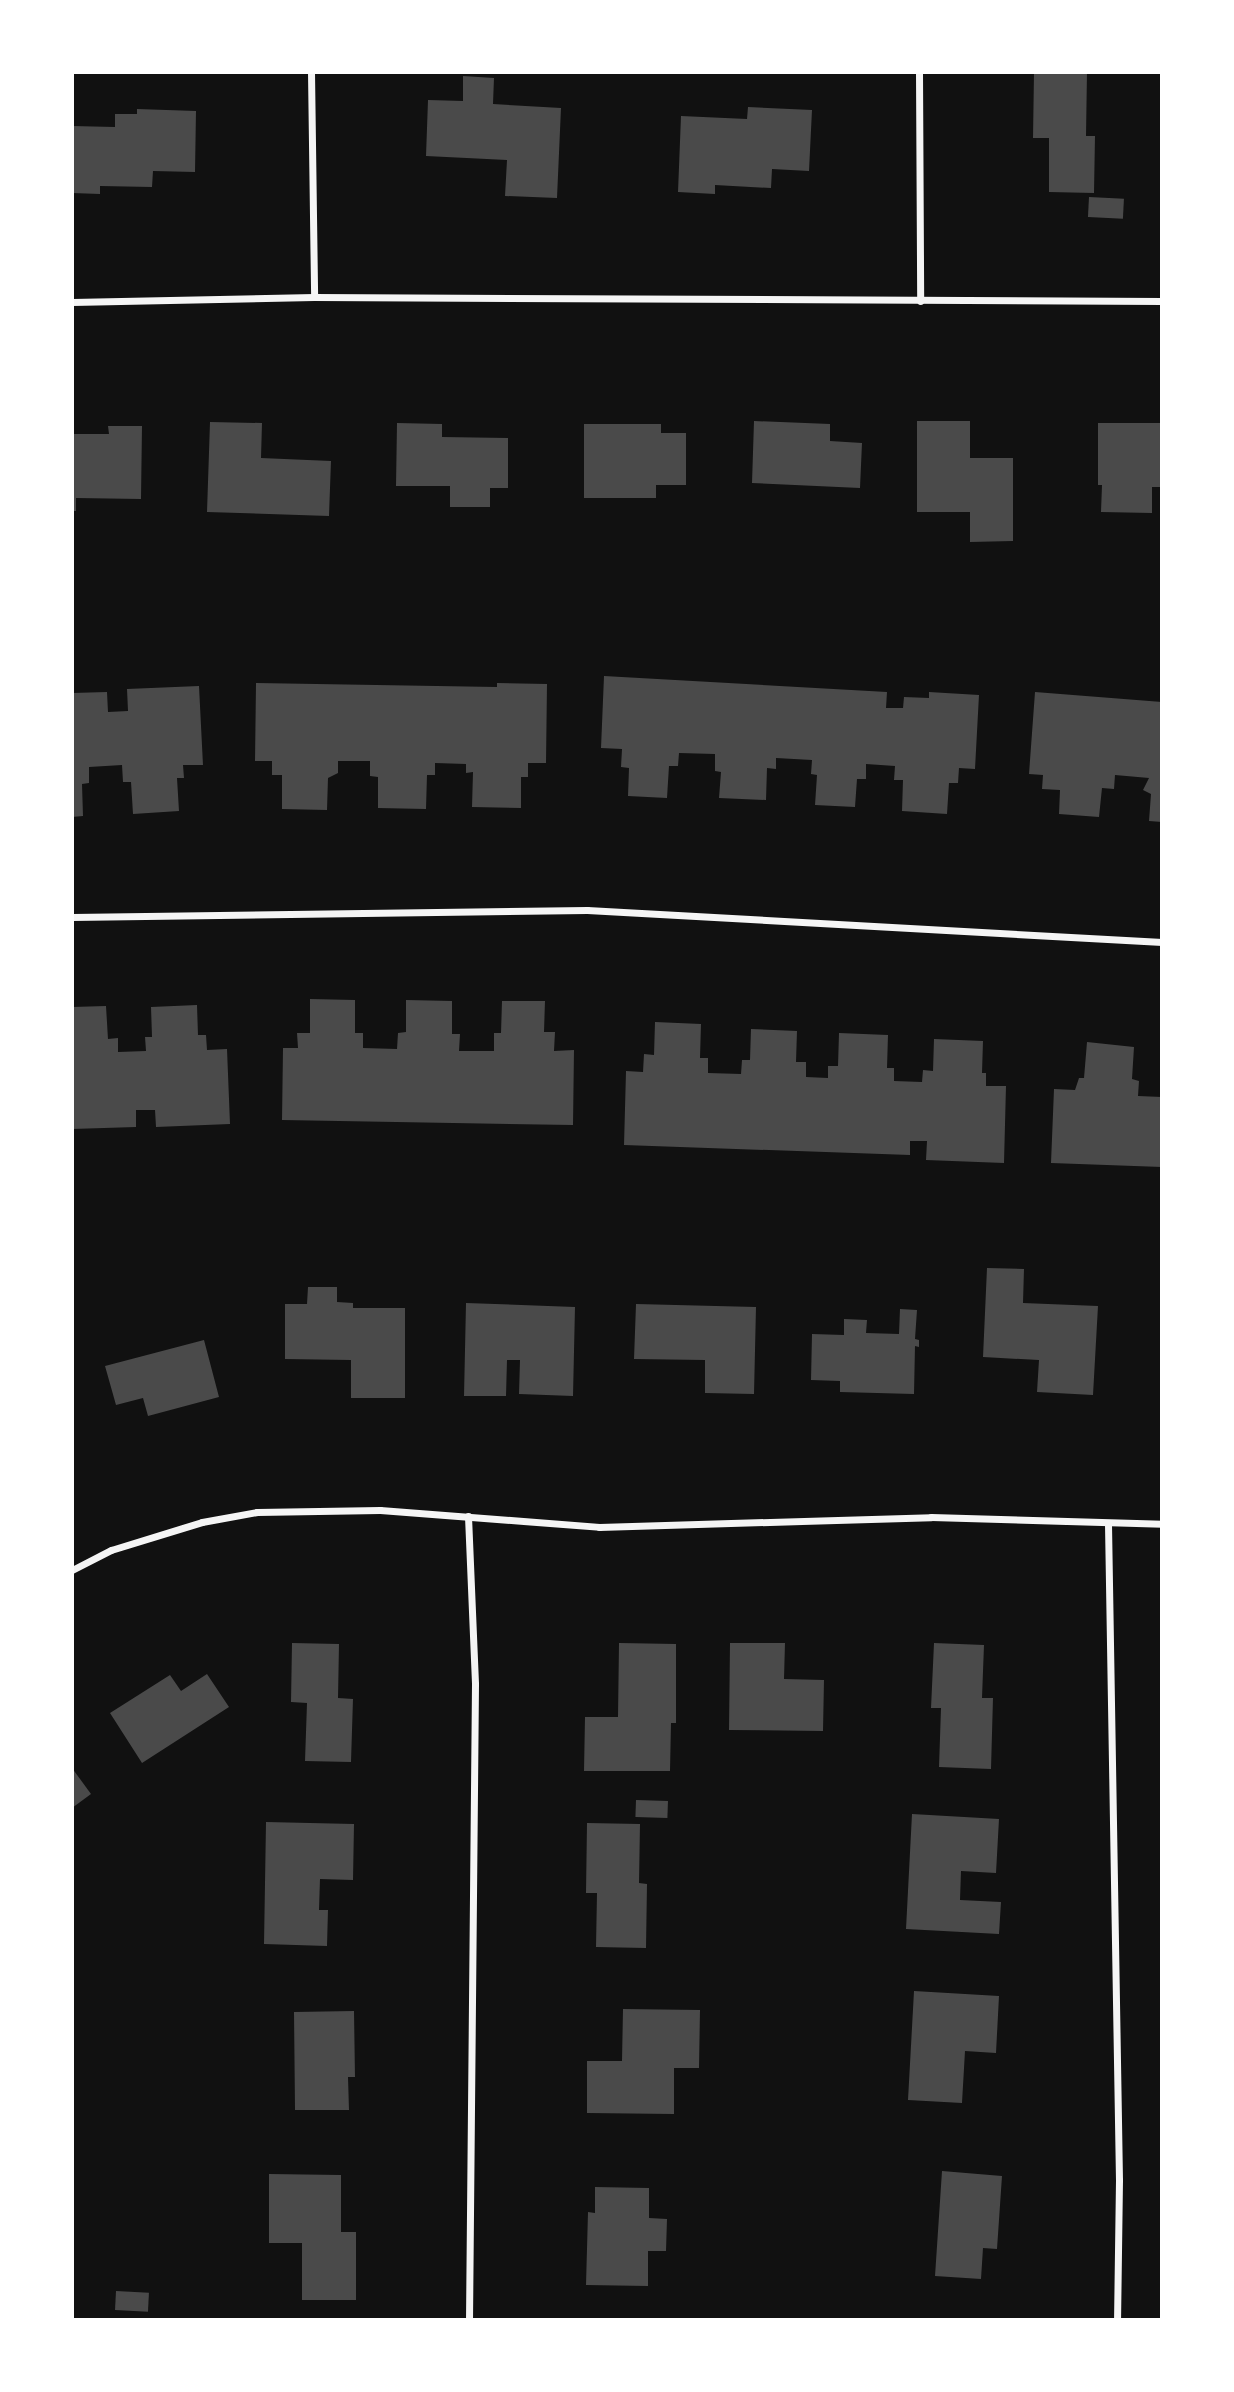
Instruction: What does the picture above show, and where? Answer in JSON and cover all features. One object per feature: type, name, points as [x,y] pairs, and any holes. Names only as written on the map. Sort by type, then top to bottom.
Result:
[{"type":"street","points":[[311,72],[314,297]]},
{"type":"street","points":[[919,72],[920,301]]},
{"type":"street","points":[[72,302],[314,297],[1162,302]]},
{"type":"street","points":[[72,917],[587,910],[1162,942]]},
{"type":"street","points":[[72,1570],[111,1549],[202,1522],[257,1512],[380,1510],[599,1527],[931,1517],[1162,1524]]},
{"type":"street","points":[[468,1516],[475,1684],[469,2320]]},
{"type":"street","points":[[1108,1524],[1119,2180],[1117,2320]]},
{"type":"building","points":[[1034,72],[1087,72],[1086,136],[1095,136],[1094,193],[1049,192],[1049,138],[1033,138]]},
{"type":"building","points":[[463,76],[494,78],[493,104],[561,108],[557,198],[505,196],[507,160],[426,156],[428,100],[463,101]]},
{"type":"building","points":[[748,107],[812,110],[809,171],[772,169],[771,188],[715,185],[715,194],[678,192],[681,116],[747,119]]},
{"type":"building","points":[[137,109],[196,111],[195,172],[153,171],[152,187],[100,186],[100,194],[72,193],[72,126],[115,127],[115,114],[137,114]]},
{"type":"building","points":[[1089,197],[1124,199],[1123,219],[1088,217]]},
{"type":"building","points":[[754,421],[830,424],[830,441],[862,443],[860,488],[752,483]]},
{"type":"building","points":[[917,421],[970,421],[970,458],[1013,458],[1013,541],[970,542],[970,512],[917,512]]},
{"type":"building","points":[[210,422],[262,423],[261,458],[331,461],[329,516],[207,512]]},
{"type":"building","points":[[397,423],[442,424],[442,437],[508,438],[508,488],[490,488],[490,507],[450,507],[450,486],[396,486]]},
{"type":"building","points":[[1098,423],[1162,423],[1162,487],[1152,487],[1152,513],[1101,512]]},
{"type":"building","points":[[584,424],[661,424],[661,433],[686,433],[686,485],[656,485],[656,498],[584,498]]},
{"type":"building","points":[[108,426],[142,426],[141,499],[76,498],[76,511],[72,511],[72,434],[109,434]]},
{"type":"building","points":[[604,676],[887,692],[886,708],[903,708],[904,697],[929,698],[929,692],[979,695],[975,769],[959,768],[958,783],[949,783],[947,814],[902,811],[903,780],[894,780],[895,766],[866,764],[866,779],[857,779],[855,807],[815,805],[817,775],[811,774],[812,760],[776,758],[776,769],[767,768],[766,800],[719,798],[721,772],[715,771],[715,754],[679,753],[678,766],[669,766],[667,798],[628,796],[629,768],[621,767],[622,749],[601,748]]},
{"type":"building","points":[[256,683],[497,687],[497,683],[547,684],[546,763],[528,763],[528,777],[521,777],[521,808],[472,807],[473,772],[466,773],[466,764],[435,763],[435,775],[427,775],[426,809],[378,808],[378,777],[370,776],[370,761],[338,761],[338,773],[328,778],[327,810],[282,809],[282,775],[272,775],[272,761],[255,761]]},
{"type":"building","points":[[199,686],[203,765],[183,765],[184,778],[177,778],[179,811],[133,814],[131,782],[123,782],[122,765],[89,767],[89,783],[82,784],[83,816],[72,817],[72,693],[107,692],[108,712],[128,711],[127,689]]},
{"type":"building","points":[[1035,692],[1162,702],[1162,822],[1149,821],[1151,794],[1143,790],[1149,778],[1115,775],[1114,789],[1102,788],[1099,817],[1059,814],[1060,790],[1042,789],[1043,775],[1029,774]]},
{"type":"building","points":[[310,999],[355,1000],[355,1033],[363,1033],[363,1048],[397,1049],[398,1033],[406,1032],[406,1000],[452,1001],[452,1034],[460,1034],[459,1051],[494,1051],[494,1033],[501,1033],[502,1001],[545,1001],[544,1032],[555,1032],[554,1051],[574,1050],[573,1125],[282,1120],[283,1048],[298,1048],[297,1033],[310,1033]]},
{"type":"building","points":[[197,1005],[198,1035],[206,1035],[207,1050],[227,1049],[230,1124],[156,1127],[155,1110],[136,1110],[136,1127],[72,1129],[72,1007],[106,1006],[108,1039],[118,1038],[118,1052],[146,1051],[145,1037],[152,1037],[151,1007]]},
{"type":"building","points":[[655,1022],[701,1024],[700,1058],[708,1058],[708,1073],[741,1074],[742,1060],[750,1060],[751,1029],[797,1031],[796,1062],[806,1062],[806,1077],[828,1078],[828,1066],[838,1066],[839,1033],[888,1035],[887,1068],[894,1068],[894,1081],[922,1082],[923,1070],[933,1071],[934,1039],[983,1041],[982,1073],[986,1073],[986,1086],[1006,1086],[1004,1163],[926,1160],[927,1141],[910,1141],[910,1155],[624,1145],[626,1071],[643,1072],[644,1054],[654,1055]]},
{"type":"building","points":[[1087,1042],[1134,1047],[1132,1079],[1139,1081],[1138,1096],[1162,1097],[1162,1167],[1051,1163],[1054,1089],[1075,1090],[1079,1078],[1084,1078]]},
{"type":"building","points":[[987,1268],[1024,1269],[1023,1303],[1098,1306],[1093,1395],[1037,1392],[1039,1360],[983,1357]]},
{"type":"building","points":[[308,1287],[337,1287],[337,1302],[353,1303],[353,1308],[405,1308],[405,1398],[351,1398],[351,1360],[285,1359],[285,1304],[307,1304]]},
{"type":"building","points":[[466,1303],[575,1307],[573,1396],[519,1394],[520,1360],[507,1360],[506,1396],[464,1396]]},
{"type":"building","points":[[636,1304],[756,1307],[754,1394],[705,1393],[705,1360],[634,1359]]},
{"type":"building","points":[[900,1309],[917,1310],[915,1339],[919,1340],[919,1347],[915,1346],[914,1394],[840,1392],[840,1381],[811,1380],[812,1334],[844,1335],[844,1319],[867,1320],[866,1333],[899,1334]]},
{"type":"building","points":[[204,1340],[219,1397],[148,1416],[143,1398],[116,1405],[105,1366]]},
{"type":"building","points":[[292,1643],[339,1644],[338,1698],[353,1699],[351,1762],[305,1761],[307,1703],[291,1702]]},
{"type":"building","points":[[619,1643],[676,1644],[676,1723],[671,1723],[670,1771],[584,1771],[585,1717],[618,1717]]},
{"type":"building","points":[[730,1643],[785,1643],[784,1679],[824,1680],[823,1731],[729,1730]]},
{"type":"building","points":[[934,1643],[984,1645],[982,1698],[993,1698],[991,1769],[939,1767],[941,1708],[931,1708]]},
{"type":"building","points":[[207,1674],[229,1707],[142,1763],[110,1713],[170,1675],[181,1691]]},
{"type":"building","points":[[72,1768],[91,1794],[72,1808]]},
{"type":"building","points":[[636,1800],[668,1801],[667,1818],[635,1817]]},
{"type":"building","points":[[912,1814],[999,1819],[996,1873],[961,1871],[960,1900],[1001,1902],[999,1934],[906,1929]]},
{"type":"building","points":[[266,1822],[354,1824],[353,1880],[320,1879],[319,1910],[328,1910],[327,1946],[264,1944]]},
{"type":"building","points":[[587,1823],[640,1824],[639,1883],[647,1884],[646,1948],[596,1947],[597,1893],[586,1893]]},
{"type":"building","points":[[914,1991],[999,1996],[996,2053],[965,2051],[962,2103],[908,2100]]},
{"type":"building","points":[[623,2009],[700,2010],[699,2068],[674,2068],[674,2114],[587,2113],[587,2061],[622,2061]]},
{"type":"building","points":[[354,2011],[355,2077],[348,2077],[349,2110],[295,2110],[294,2012]]},
{"type":"building","points":[[942,2171],[1002,2176],[997,2249],[983,2248],[981,2279],[935,2276]]},
{"type":"building","points":[[269,2174],[341,2175],[341,2232],[356,2232],[356,2300],[302,2300],[302,2243],[269,2243]]},
{"type":"building","points":[[595,2187],[649,2188],[649,2218],[667,2219],[666,2251],[648,2251],[648,2286],[586,2285],[588,2212],[595,2213]]},
{"type":"building","points":[[116,2291],[149,2293],[148,2312],[115,2310]]}]
